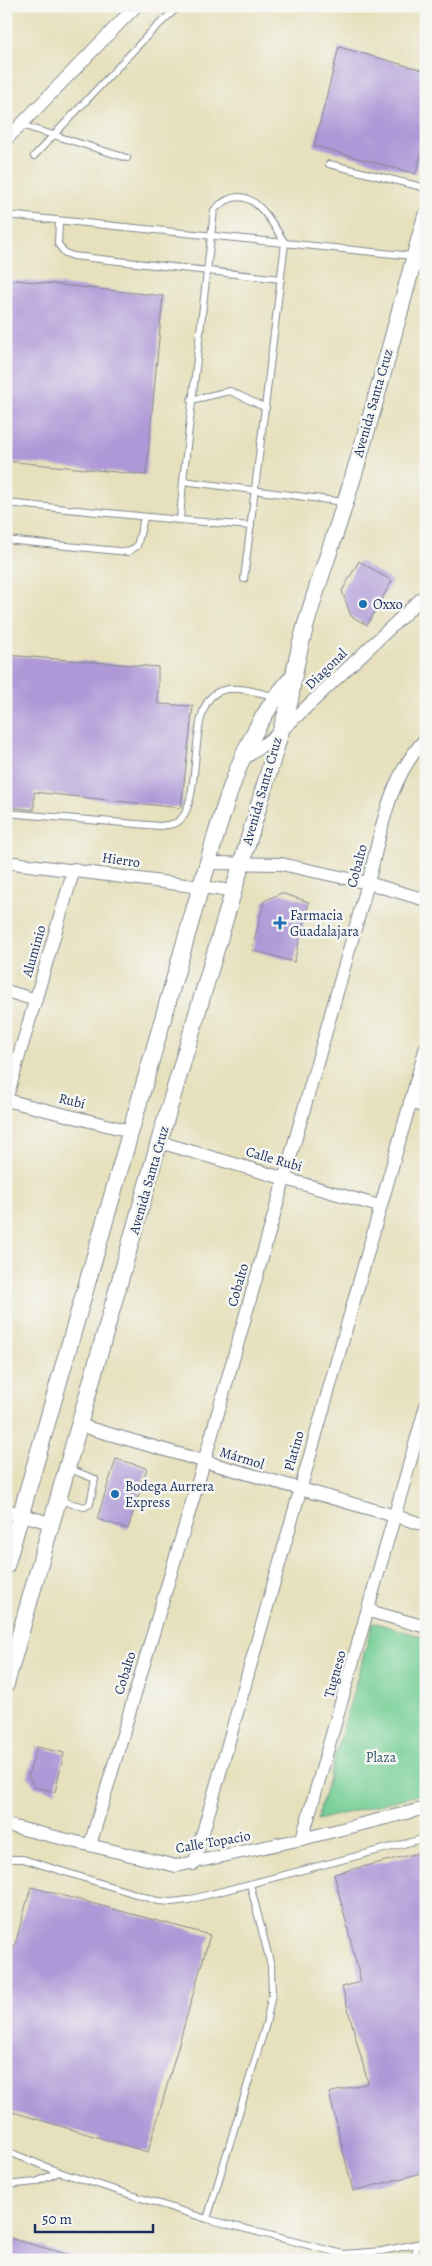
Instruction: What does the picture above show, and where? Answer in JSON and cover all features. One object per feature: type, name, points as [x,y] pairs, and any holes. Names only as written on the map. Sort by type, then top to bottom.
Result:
[{"type":"street","points":[[6,140],[136,6]]},
{"type":"street","name":"Avenida Santa Cruz","points":[[6,1566],[14,1512],[130,1131],[208,863],[242,761],[261,719],[282,698],[293,677],[316,594],[346,502],[426,216]]},
{"type":"street","name":"Diagonal","points":[[242,761],[278,734],[310,705],[426,594]]},
{"type":"street","points":[[282,698],[310,705]]},
{"type":"street","name":"Avenida Santa Cruz","points":[[6,1684],[159,1142],[278,734],[282,698]]},
{"type":"street","name":"Cobalto","points":[[90,1845],[204,1462],[368,883],[393,787],[404,764],[426,738]]},
{"type":"street","name":"Hierro","points":[[6,862],[74,868],[232,891]]},
{"type":"street","points":[[208,863],[281,864],[368,883],[426,900]]},
{"type":"street","name":"Aluminio","points":[[6,1100],[74,868]]},
{"type":"street","points":[[6,992],[36,1000]]},
{"type":"street","name":"Platino","points":[[194,1864],[379,1206],[426,1047]]},
{"type":"street","name":"Rubí","points":[[6,1100],[130,1131]]},
{"type":"street","points":[[410,1102],[426,1108]]},
{"type":"street","name":"Calle Rubí","points":[[159,1142],[379,1206]]},
{"type":"street","name":"Tugneso","points":[[302,1839],[369,1611],[392,1516],[423,1423],[426,1406]]},
{"type":"street","name":"Mármol","points":[[78,1425],[426,1525]]},
{"type":"street","points":[[14,1512],[50,1523]]},
{"type":"street","points":[[369,1611],[426,1627]]},
{"type":"street","name":"Calle Topacio","points":[[6,1825],[176,1866],[194,1864],[302,1839],[426,1808]]},
{"type":"lane","points":[[34,156],[149,34],[179,6]]},
{"type":"lane","points":[[21,125],[127,158]]},
{"type":"lane","points":[[329,164],[426,188]]},
{"type":"lane","points":[[180,520],[191,400],[214,210],[228,200],[248,198],[257,202],[286,243],[244,578]]},
{"type":"lane","points":[[6,215],[414,256]]},
{"type":"lane","points":[[59,221],[58,244],[60,249],[73,256],[281,279]]},
{"type":"lane","points":[[191,400],[230,391],[266,408]]},
{"type":"lane","points":[[183,481],[346,502]]},
{"type":"lane","points":[[6,502],[144,518],[251,526]]},
{"type":"lane","points":[[6,540],[128,552],[137,546],[144,518]]},
{"type":"lane","points":[[6,813],[160,826],[175,823],[180,820],[188,805],[202,714],[212,696],[226,689],[237,689],[282,698]]},
{"type":"lane","points":[[57,1500],[84,1507],[90,1504],[95,1479],[66,1468]]},
{"type":"lane","points":[[6,1859],[23,1859],[158,1901],[172,1902],[250,1884],[426,1838]]},
{"type":"lane","points":[[207,2219],[266,2024],[272,1994],[271,1966],[250,1884]]},
{"type":"lane","points":[[6,2151],[59,2172],[207,2219],[343,2257],[426,2242]]},
{"type":"lane","points":[[6,2184],[36,2182],[59,2172]]},
{"type":"lane","points":[[415,2260],[416,2244]]},
{"type":"green space","name":"Plaza","points":[[373,1622],[426,1638],[426,1793],[317,1820]]},
{"type":"building","points":[[339,47],[426,71],[426,134],[416,174],[314,146]]},
{"type":"building","points":[[6,279],[163,296],[146,475],[6,461]]},
{"type":"building","name":"Oxxo","points":[[359,561],[392,581],[367,625],[351,616],[342,591]]},
{"type":"building","points":[[6,655],[158,667],[158,704],[193,706],[181,808],[34,792],[34,810],[6,807]]},
{"type":"building","points":[[281,893],[309,902],[294,962],[252,950],[264,901]]},
{"type":"building","points":[[116,1459],[147,1468],[128,1529],[97,1519]]},
{"type":"building","points":[[37,1747],[64,1753],[55,1792],[35,1787],[28,1776]]},
{"type":"building","points":[[426,1851],[426,2172],[353,2191],[329,2093],[368,2083],[342,1987],[361,1982],[334,1874]]},
{"type":"building","points":[[31,1887],[210,1935],[148,2152],[6,2110],[6,1977]]},
{"type":"building","points":[[10,2238],[73,2256],[73,2260],[6,2260]]},
{"type":"place","name":"Oxxo","points":[[363,604]]},
{"type":"place","name":"Farmacia Guadalajara","points":[[280,923]]},
{"type":"place","name":"Bodega Aurrera Express","points":[[115,1494]]}]
